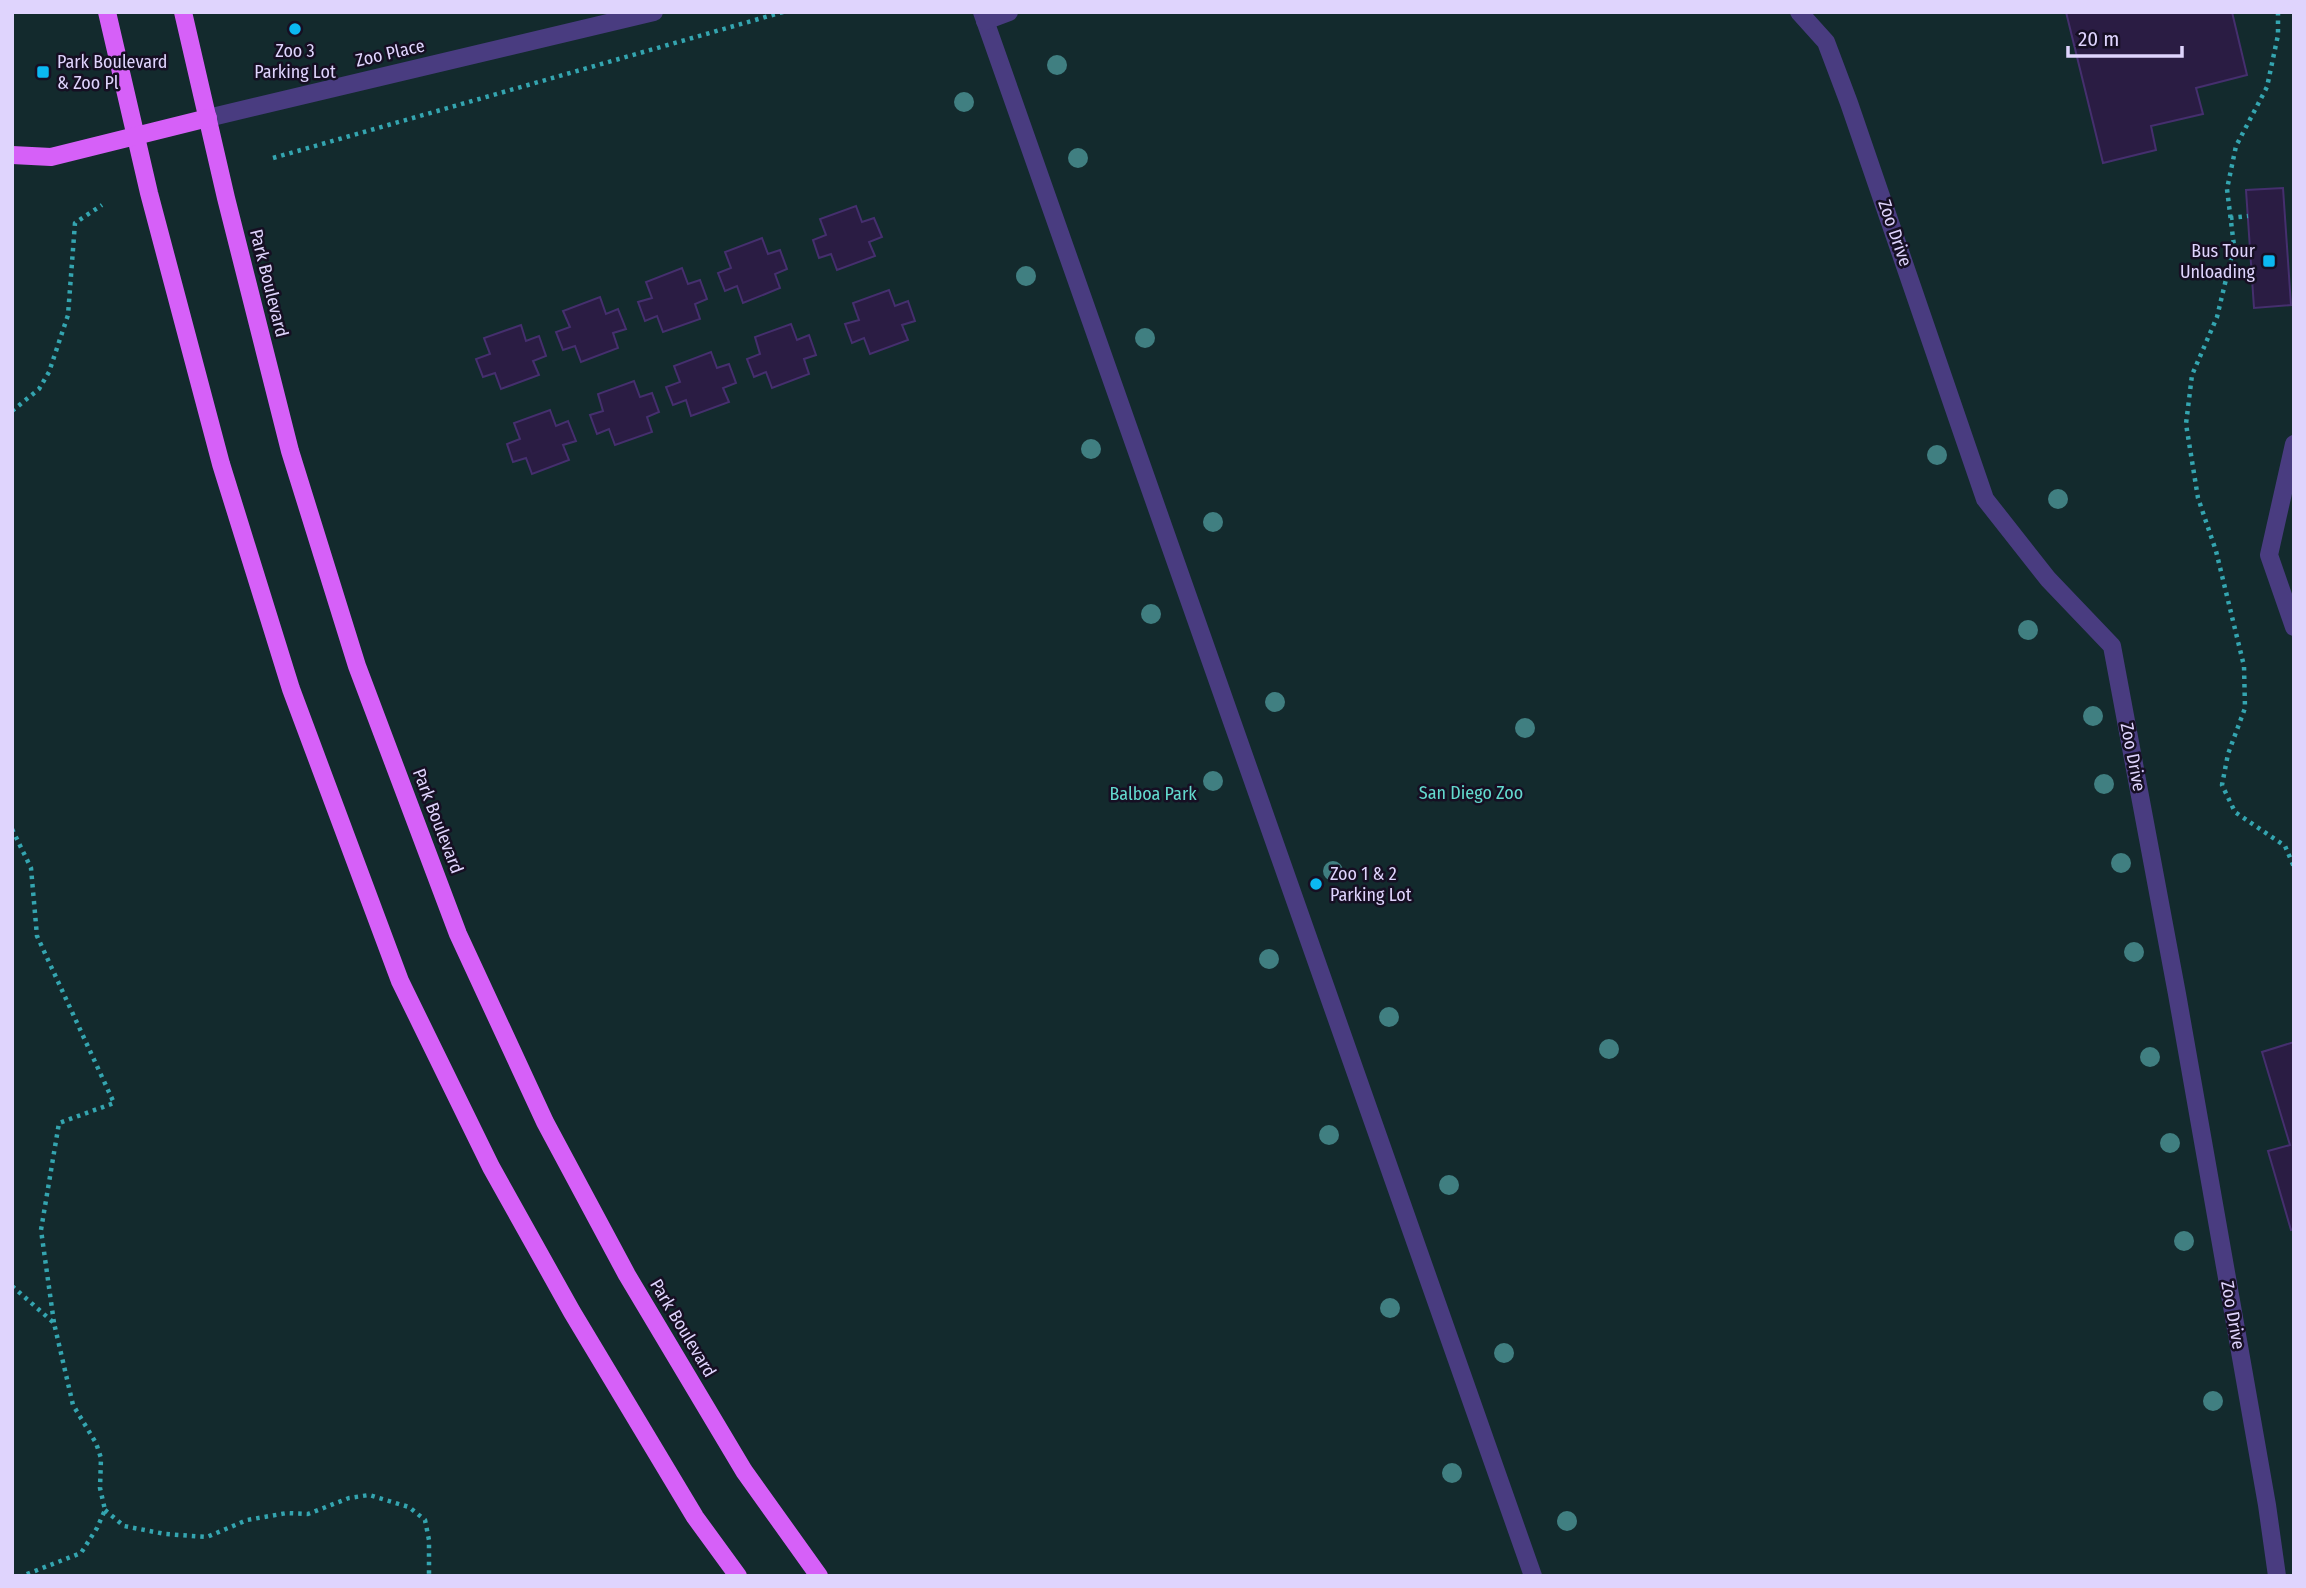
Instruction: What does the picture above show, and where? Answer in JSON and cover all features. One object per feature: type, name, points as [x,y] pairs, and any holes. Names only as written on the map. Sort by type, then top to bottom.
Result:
[{"type":"main road","points":[[107,12],[136,136],[221,464],[287,676],[400,981],[491,1167],[572,1312],[695,1517],[738,1576]]},
{"type":"main road","name":"Park Boulevard","points":[[183,12],[226,198],[290,451],[357,666],[458,934],[545,1122],[627,1275],[744,1471],[819,1576]]},
{"type":"main road","name":"Zoo Place","points":[[12,155],[51,157],[208,118]]},
{"type":"street","name":"Zoo Place","points":[[208,118],[654,12]]},
{"type":"street","points":[[1009,12],[984,17],[1533,1576]]},
{"type":"street","name":"Zoo Drive","points":[[1799,12],[1825,42],[1849,103],[1985,499],[2048,579],[2112,646],[2191,1070],[2277,1576]]},
{"type":"street","points":[[2294,444],[2269,555],[2294,627]]},
{"type":"path","points":[[273,158],[782,12]]},
{"type":"path","points":[[2278,12],[2278,36],[2267,87],[2236,146],[2227,189],[2234,246],[2217,317],[2192,375],[2186,424],[2198,498],[2216,551],[2244,666],[2245,708],[2228,754],[2222,785],[2235,812],[2285,846],[2294,867]]},
{"type":"path","points":[[12,411],[39,389],[48,372],[68,315],[75,223],[102,205]]},
{"type":"path","points":[[2230,218],[2248,216]]},
{"type":"path","points":[[12,829],[31,868],[37,936],[114,1103],[59,1123],[41,1230],[54,1323],[73,1405],[96,1443],[101,1458],[100,1488],[104,1510],[97,1528],[80,1553],[22,1576]]},
{"type":"path","points":[[12,1286],[54,1323]]},
{"type":"path","points":[[104,1510],[124,1526],[165,1534],[207,1537],[247,1520],[287,1513],[309,1514],[349,1498],[369,1495],[409,1507],[425,1520],[429,1540],[429,1576]]},
{"type":"green space","name":"Balboa Park","points":[[12,12],[2294,12],[2294,1576],[12,1576]]},
{"type":"building","points":[[2066,12],[2232,12],[2247,75],[2196,88],[2203,114],[2151,126],[2156,150],[2103,163]]},
{"type":"building","name":"Bus Tour Unloading","points":[[2283,188],[2291,305],[2254,308],[2246,190]]},
{"type":"building","points":[[856,206],[862,222],[874,218],[882,237],[869,242],[875,256],[837,270],[831,254],[819,258],[813,240],[826,235],[820,219]]},
{"type":"building","points":[[762,238],[768,254],[780,250],[787,269],[775,274],[780,288],[743,303],[737,286],[725,291],[718,273],[731,268],[725,252]]},
{"type":"building","points":[[682,268],[688,284],[700,280],[707,299],[695,304],[700,319],[663,332],[657,316],[645,321],[638,302],[652,298],[646,282]]},
{"type":"building","points":[[889,290],[895,306],[908,301],[915,321],[902,325],[908,340],[870,354],[864,338],[852,343],[845,324],[859,320],[853,303]]},
{"type":"building","points":[[600,297],[606,314],[618,309],[626,329],[613,333],[618,348],[581,362],[575,346],[563,350],[556,332],[570,327],[563,311]]},
{"type":"building","points":[[791,324],[797,340],[809,335],[816,355],[804,359],[809,374],[772,388],[766,372],[754,377],[747,359],[760,354],[755,337]]},
{"type":"building","points":[[521,325],[526,341],[539,336],[546,356],[533,361],[539,375],[501,389],[495,373],[483,377],[476,359],[490,354],[484,338]]},
{"type":"building","points":[[711,352],[717,368],[729,364],[736,383],[723,388],[729,402],[691,416],[686,400],[673,405],[666,387],[680,382],[674,366]]},
{"type":"building","points":[[634,381],[640,397],[652,393],[659,412],[647,417],[652,432],[615,445],[609,429],[597,434],[590,415],[603,411],[598,394]]},
{"type":"building","points":[[550,410],[556,426],[568,421],[576,441],[563,445],[569,460],[532,474],[526,458],[513,462],[507,444],[520,439],[514,423]]},
{"type":"building","points":[[2294,1042],[2294,1229],[2291,1230],[2268,1151],[2290,1145],[2262,1052]]},
{"type":"place","name":"Zoo 3 Parking Lot","points":[[295,29]]},
{"type":"place","name":"Park Boulevard & Zoo Pl","points":[[43,72]]},
{"type":"place","name":"Bus Tour Unloading","points":[[2269,261]]},
{"type":"place","name":"Zoo 1 & 2 Parking Lot","points":[[1316,884]]},
{"type":"park label","name":"San Diego Zoo","points":[[1471,793]]}]
